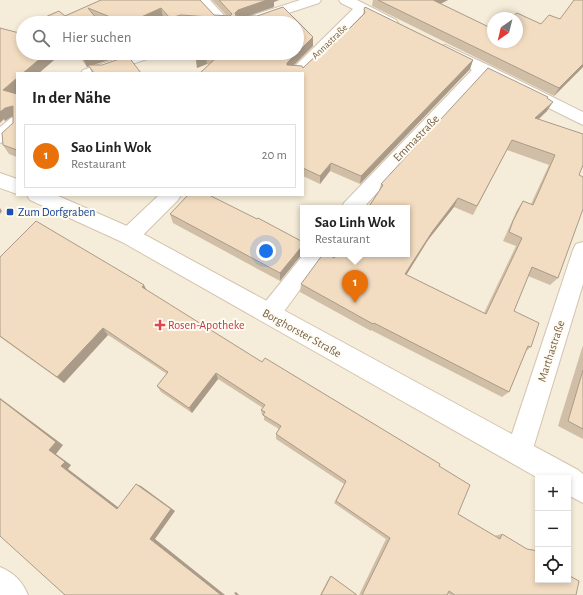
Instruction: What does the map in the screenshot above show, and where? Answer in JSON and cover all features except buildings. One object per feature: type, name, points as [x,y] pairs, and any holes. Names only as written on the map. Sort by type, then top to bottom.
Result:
[{"type":"street","points":[[202,0],[217,16]]},
{"type":"street","points":[[265,16],[314,0]]},
{"type":"street","points":[[346,0],[404,30]]},
{"type":"street","name":"Annastraße","points":[[297,72],[362,8]]},
{"type":"street","points":[[433,44],[583,119]]},
{"type":"street","points":[[92,72],[129,60]]},
{"type":"street","name":"Emmastraße","points":[[354,205],[482,68]]},
{"type":"street","points":[[0,137],[16,123]]},
{"type":"street","points":[[0,180],[16,187]]},
{"type":"street","name":"Borghorster Straße","points":[[39,196],[129,236],[559,475]]},
{"type":"street","points":[[129,236],[171,196]]},
{"type":"street","name":"Marthastraße","points":[[519,452],[583,250]]},
{"type":"street","points":[[269,314],[314,257]]},
{"type":"street","points":[[571,482],[583,489]]},
{"type":"street","points":[[0,582],[13,595]]},
{"type":"shaded area","points":[[0,0],[583,0],[583,595],[0,595]]},
{"type":"place","name":"Zum Dorfgraben","points":[[10,212]]},
{"type":"place","name":"Sao Linh Wok","points":[[355,303]]},
{"type":"place","name":"Rosen-Apotheke","points":[[160,325]]}]
